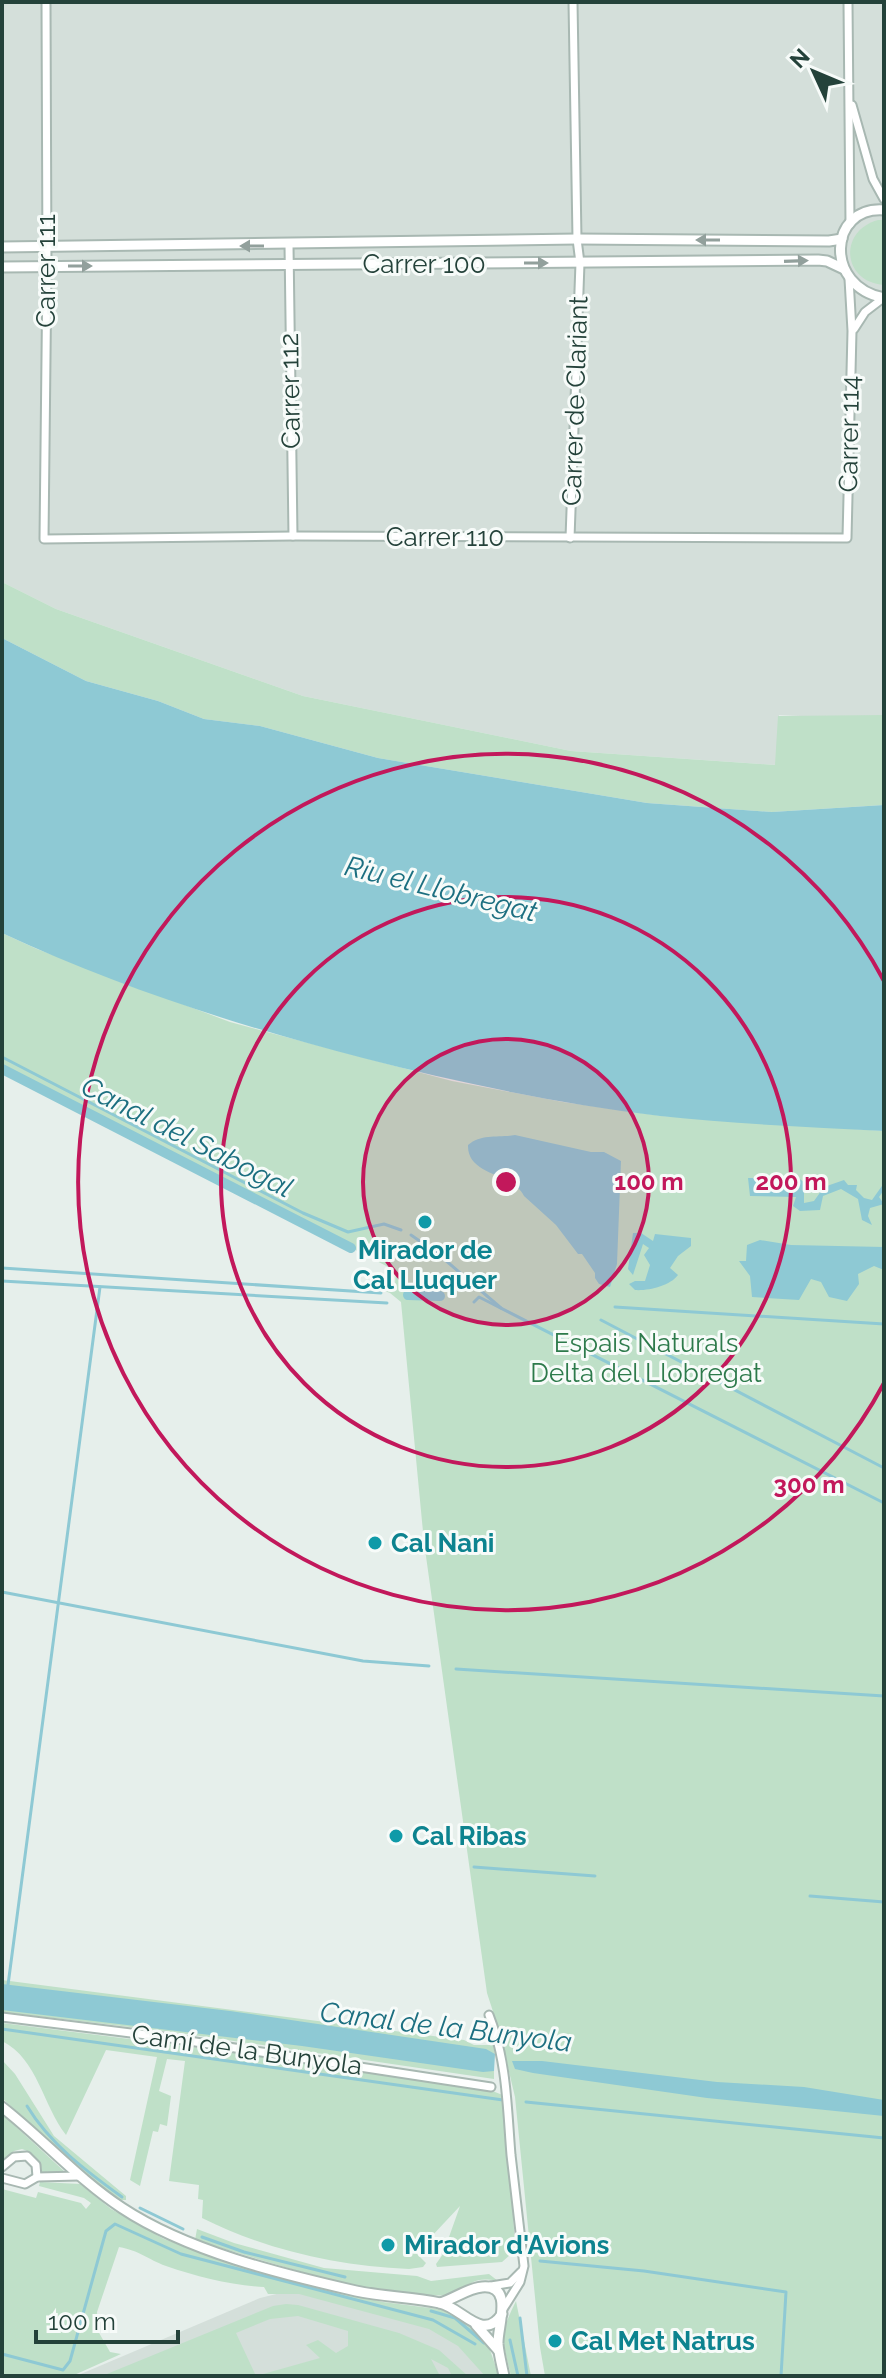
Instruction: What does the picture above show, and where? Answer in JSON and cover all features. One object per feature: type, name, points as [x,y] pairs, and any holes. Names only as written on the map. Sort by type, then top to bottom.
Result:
[{"type":"street","name":"Carrer 111","points":[[44,539],[46,2]]},
{"type":"street","name":"Carrer de Clariant","points":[[570,538],[580,263],[573,2]]},
{"type":"street","points":[[846,274],[839,255],[850,221],[848,2]]},
{"type":"street","points":[[849,92],[873,179],[884,199]]},
{"type":"street","points":[[850,221],[863,214],[884,210]]},
{"type":"street","name":"Carrer 100","points":[[2,247],[577,239],[842,239]]},
{"type":"street","name":"Carrer 112","points":[[289,245],[293,536]]},
{"type":"street","name":"Carrer 100","points":[[2,267],[818,260],[827,261],[859,288],[883,298]]},
{"type":"street","name":"Carrer 114","points":[[846,274],[852,331],[847,538]]},
{"type":"street","points":[[852,331],[865,312],[883,298]]},
{"type":"street","name":"Carrer 110","points":[[44,539],[293,536],[847,538]]},
{"type":"street","points":[[2,2107],[102,2195],[140,2219],[210,2250],[356,2291],[440,2303],[472,2322],[490,2325],[520,2282],[524,2266],[511,2154],[507,2079],[500,2045],[489,2015]]},
{"type":"street","name":"Camí de la Bunyola","points":[[2,2017],[179,2039],[491,2087]]},
{"type":"street","points":[[2,2167],[14,2157],[27,2156],[36,2165],[37,2177]]},
{"type":"street","points":[[2,2178],[25,2184],[37,2177],[79,2176]]},
{"type":"street","points":[[440,2303],[473,2289],[513,2281],[524,2266]]},
{"type":"street","points":[[484,2286],[499,2293],[502,2311],[499,2353],[504,2376]]},
{"type":"street","points":[[473,2289],[464,2304],[472,2322],[499,2353]]},
{"type":"shaded area","points":[[2,2],[884,2],[884,720],[779,715],[776,765],[571,751],[303,696],[56,609],[2,582]]},
{"type":"shaded area","points":[[297,2289],[450,2333],[490,2376],[76,2376],[260,2298]]},
{"type":"green space","points":[[878,220],[884,220],[884,285],[870,282],[860,275],[850,256],[856,234]]},
{"type":"green space","points":[[2,582],[56,609],[303,696],[571,751],[775,765],[778,716],[884,715],[884,805],[772,812],[647,803],[378,758],[260,726],[204,719],[158,701],[86,681],[2,638]]},
{"type":"green space","name":"Espais Naturals Delta del Llobregat","points":[[2,933],[230,1022],[452,1081],[563,1102],[662,1116],[884,1131],[884,2376],[545,2376],[515,2097],[487,1993],[424,1542],[401,1302],[382,1290],[395,1284],[396,1271],[2,1067]]},
{"type":"green space","points":[[2,1980],[464,2040],[474,2045],[493,2045],[495,2054],[2,1989]]},
{"type":"green space","points":[[2,2004],[486,2068],[494,2071],[494,2079],[173,2032],[2,2012]]},
{"type":"green space","points":[[2,2023],[217,2050],[505,2096],[515,2244],[502,2262],[437,2267],[460,2206],[416,2253],[426,2263],[423,2267],[409,2269],[329,2260],[277,2247],[226,2229],[202,2218],[203,2200],[198,2199],[199,2185],[169,2181],[185,2061],[167,2059],[159,2091],[171,2096],[167,2126],[160,2124],[158,2132],[153,2131],[140,2186],[130,2180],[157,2057],[106,2050],[66,2135],[24,2059],[2,2041]]},
{"type":"green space","points":[[2,2060],[15,2074],[54,2136],[126,2196],[126,2200],[120,2200],[78,2168],[2,2098]]},
{"type":"green space","points":[[2,2114],[65,2172],[42,2173],[36,2158],[22,2149],[14,2151],[2,2162]]},
{"type":"green space","points":[[40,2182],[80,2184],[111,2209],[164,2239],[246,2268],[383,2302],[456,2314],[490,2350],[499,2376],[485,2376],[458,2346],[429,2329],[299,2294],[268,2294],[264,2287],[202,2277],[119,2247],[97,2312],[98,2331],[110,2352],[121,2354],[72,2376],[2,2374],[2,2189],[36,2198],[38,2192],[81,2203],[86,2209],[91,2203],[84,2198],[39,2186]]},
{"type":"green space","points":[[197,2229],[234,2243],[324,2268],[417,2276],[431,2281],[489,2274],[498,2281],[478,2280],[442,2295],[365,2287],[308,2274],[195,2240]]},
{"type":"green space","points":[[516,2301],[531,2376],[511,2376],[506,2353],[505,2330]]},
{"type":"green space","points":[[286,2304],[399,2333],[439,2350],[468,2376],[452,2376],[448,2368],[431,2359],[440,2376],[102,2376],[273,2306]],"holes":[[[298,2316],[348,2331],[348,2346],[336,2353],[318,2340],[306,2345],[320,2358],[256,2376],[236,2333],[270,2319]]]},
{"type":"water","name":"Riu el Llobregat","points":[[2,638],[86,681],[158,701],[204,719],[260,726],[378,758],[647,803],[772,812],[884,805],[884,1131],[660,1116],[547,1099],[437,1076],[225,1019],[90,971],[2,933]]},
{"type":"water","points":[[515,1135],[591,1152],[604,1152],[621,1161],[617,1264],[610,1287],[599,1284],[582,1254],[578,1254],[556,1225],[518,1188],[482,1168],[470,1155],[468,1145],[473,1141]]},
{"type":"water","points":[[793,1174],[805,1183],[816,1182],[819,1187],[804,1187],[804,1203],[814,1201],[824,1187],[844,1180],[848,1185],[857,1185],[856,1190],[864,1198],[872,1200],[884,1183],[879,1197],[884,1204],[870,1208],[868,1216],[872,1225],[862,1220],[858,1199],[841,1189],[823,1196],[820,1210],[800,1211],[793,1206],[796,1197],[750,1196],[748,1178],[756,1178],[762,1190],[775,1191],[786,1188],[788,1175]]},
{"type":"water","points":[[633,1233],[641,1233],[653,1241],[655,1234],[691,1238],[691,1246],[678,1256],[670,1268],[678,1275],[674,1279],[646,1290],[635,1290],[629,1284],[645,1281],[650,1265],[644,1255],[649,1248],[643,1244],[633,1275],[628,1269]]},
{"type":"water","points":[[760,1240],[791,1245],[884,1247],[884,1270],[874,1266],[858,1274],[859,1284],[847,1301],[829,1297],[821,1282],[811,1279],[799,1300],[752,1297],[750,1276],[739,1261],[746,1261],[747,1245]]},
{"type":"water","points":[[2,1984],[230,2011],[486,2049],[495,2054],[494,2071],[2,2010]]},
{"type":"water","points":[[512,2061],[542,2061],[717,2082],[804,2087],[884,2100],[884,2116],[707,2098],[533,2073],[515,2069]]},
{"type":"waterway","points":[[2,1057],[303,1213],[348,1232],[384,1224],[401,1230]]},
{"type":"waterway","name":"Canal del Sabogal","points":[[2,1069],[351,1248]]},
{"type":"waterway","points":[[411,1235],[501,1308]]},
{"type":"waterway","points":[[2,1268],[381,1293]]},
{"type":"waterway","points":[[2,1281],[387,1303]]},
{"type":"waterway","points":[[8,1985],[100,1287]]},
{"type":"waterway","points":[[408,1295],[440,1296]]},
{"type":"waterway","points":[[474,1302],[479,1297],[884,1503]]},
{"type":"waterway","points":[[615,1307],[884,1324]]},
{"type":"waterway","points":[[601,1320],[884,1468]]},
{"type":"waterway","points":[[2,1592],[363,1661],[429,1666]]},
{"type":"waterway","points":[[456,1669],[884,1696]]},
{"type":"waterway","points":[[474,1867],[595,1876]]},
{"type":"waterway","points":[[810,1896],[884,1902]]},
{"type":"waterway","points":[[2,2029],[503,2100]]},
{"type":"waterway","points":[[526,2102],[884,2138]]},
{"type":"waterway","points":[[27,2106],[58,2145],[122,2197]]},
{"type":"waterway","points":[[140,2208],[183,2229]]},
{"type":"waterway","points":[[2,2354],[63,2370],[70,2361],[106,2231],[115,2224],[181,2254],[433,2320],[475,2344]]},
{"type":"waterway","points":[[202,2237],[244,2252],[345,2277]]},
{"type":"waterway","points":[[540,2261],[644,2271],[786,2292],[781,2376]]},
{"type":"waterway","points":[[431,2311],[455,2318],[484,2343]]},
{"type":"waterway","points":[[520,2318],[527,2376]]},
{"type":"waterway","points":[[510,2340],[518,2376]]},
{"type":"place","name":"Mirador de Cal Lluquer","points":[[425,1222]]},
{"type":"place","name":"Cal Nani","points":[[375,1543]]},
{"type":"place","name":"Cal Ribas","points":[[396,1836]]},
{"type":"place","name":"Mirador d'Avions","points":[[388,2245]]},
{"type":"place","name":"Cal Met Natrus","points":[[555,2341]]},
{"type":"water label","name":"Canal de la Bunyola","points":[[446,2027]]}]
